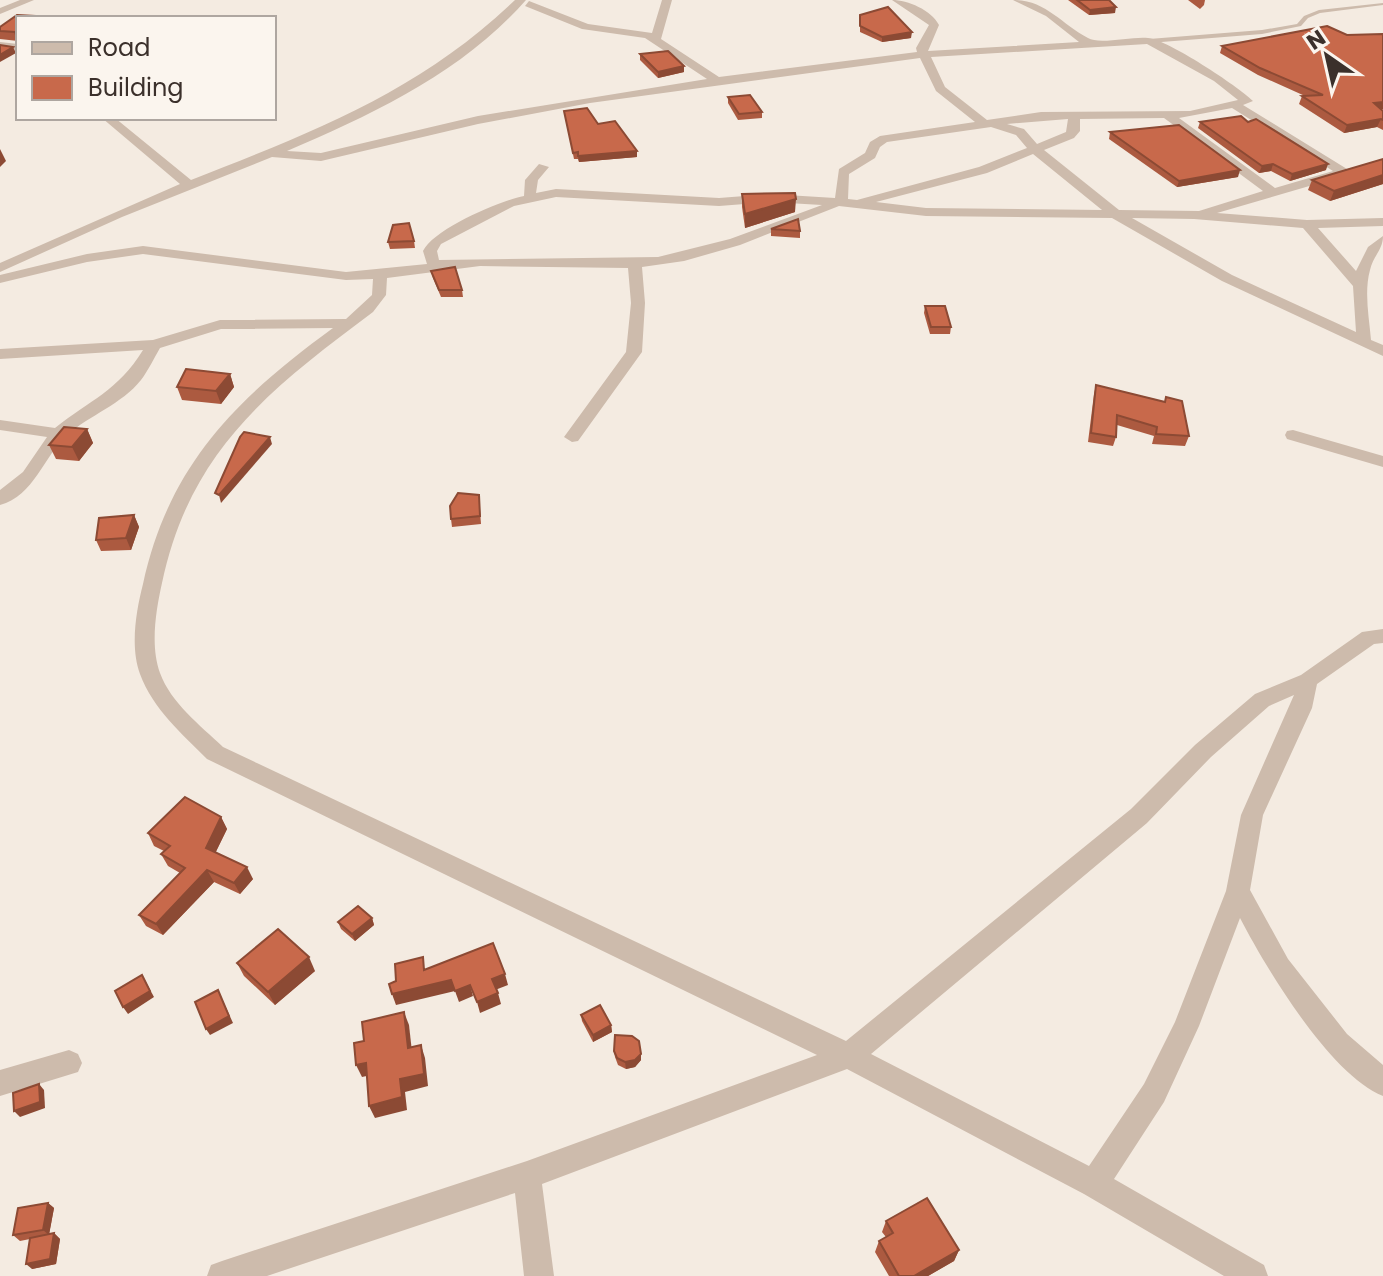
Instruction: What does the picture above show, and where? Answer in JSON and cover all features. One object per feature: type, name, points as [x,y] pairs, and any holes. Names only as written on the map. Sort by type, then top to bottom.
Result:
[{"type":"street","points":[[0,11],[29,0]]},
{"type":"street","points":[[0,268],[356,116],[422,81],[465,52],[521,4],[544,0]]},
{"type":"street","points":[[656,38],[667,0]]},
{"type":"street","points":[[897,0],[931,19],[934,25],[921,48],[940,89],[991,125],[1020,132],[1036,150],[1118,216],[1227,278],[1383,351]]},
{"type":"street","points":[[1018,0],[1050,14],[1088,44]]},
{"type":"street","points":[[521,4],[570,22],[656,38],[717,81]]},
{"type":"street","points":[[271,153],[321,157],[478,120],[717,81],[924,54],[1088,44],[1149,41],[1245,97],[1245,102],[1190,114],[1041,116],[877,141],[871,155],[843,172],[841,202]]},
{"type":"street","points":[[1235,105],[1343,172]]},
{"type":"street","points":[[1166,114],[1272,192]]},
{"type":"street","points":[[857,204],[887,193],[936,184],[983,170],[1036,150],[1070,135],[1074,131],[1074,116]]},
{"type":"street","points":[[110,120],[189,185]]},
{"type":"street","points":[[530,196],[528,188],[531,179],[543,167]]},
{"type":"street","points":[[1194,215],[1358,168]]},
{"type":"street","points":[[436,267],[429,257],[436,241],[510,203],[530,196],[588,193],[719,202],[770,198],[926,212],[1194,215],[1307,224],[1383,222]]},
{"type":"street","points":[[0,279],[87,258],[143,250],[346,276],[380,276],[436,267],[527,261],[635,264],[698,252],[766,231],[841,202]]},
{"type":"street","points":[[1307,224],[1361,286]]},
{"type":"street","points":[[1364,342],[1361,286],[1366,255],[1383,240]]},
{"type":"street","points":[[572,437],[634,352],[638,303],[635,264]]},
{"type":"street","points":[[380,276],[379,295],[368,309],[240,411],[208,451],[181,493],[156,554],[146,623],[149,671],[167,704],[215,753],[848,1056],[1094,1184],[1253,1276]]},
{"type":"street","points":[[0,354],[154,345],[220,325],[254,322],[349,323]]},
{"type":"street","points":[[0,499],[29,476],[58,434],[84,413],[118,393],[135,377],[154,345]]},
{"type":"street","points":[[0,425],[58,434]]},
{"type":"street","points":[[1293,435],[1383,462]]},
{"type":"street","points":[[222,1276],[527,1175],[848,1056],[1139,816],[1203,751],[1262,700],[1308,680],[1369,637],[1383,636]]},
{"type":"street","points":[[1094,1184],[1154,1093],[1186,1026],[1238,891],[1252,815],[1301,708],[1308,680]]},
{"type":"street","points":[[1238,891],[1279,967],[1338,1043],[1383,1083]]},
{"type":"street","points":[[0,1083],[69,1063]]},
{"type":"street","points":[[527,1175],[539,1276]]},
{"type":"lane","points":[[1149,41],[1262,32],[1299,25],[1306,17],[1319,12],[1383,4]]},
{"type":"building","points":[[1077,0],[1109,0],[1116,7],[1090,10]]},
{"type":"building","points":[[888,7],[912,32],[882,37],[860,26],[860,15]]},
{"type":"building","points":[[17,15],[36,16],[16,16],[16,35],[15,32],[0,31],[0,27]]},
{"type":"building","points":[[1327,26],[1347,35],[1383,34],[1383,102],[1374,103],[1383,111],[1383,120],[1347,125],[1302,96],[1323,95],[1260,68],[1222,46]]},
{"type":"building","points":[[0,45],[13,47],[0,55]]},
{"type":"building","points":[[668,51],[684,66],[658,72],[640,54]]},
{"type":"building","points":[[750,95],[762,112],[739,114],[728,97]]},
{"type":"building","points":[[587,108],[598,124],[615,121],[637,151],[578,156],[578,152],[573,153],[564,111]]},
{"type":"building","points":[[1241,116],[1248,122],[1256,119],[1328,164],[1292,174],[1273,164],[1262,166],[1200,122]]},
{"type":"building","points":[[1179,125],[1240,170],[1179,181],[1110,132]]},
{"type":"building","points":[[1383,159],[1383,175],[1334,191],[1312,180]]},
{"type":"building","points":[[795,193],[796,199],[745,214],[742,194]]},
{"type":"building","points":[[798,219],[800,231],[771,229]]},
{"type":"building","points":[[409,223],[414,241],[388,242],[393,225]]},
{"type":"building","points":[[455,267],[462,290],[439,290],[431,271]]},
{"type":"building","points":[[925,306],[945,306],[951,327],[931,327]]},
{"type":"building","points":[[186,369],[230,374],[216,391],[177,387]]},
{"type":"building","points":[[1096,385],[1165,402],[1166,397],[1182,401],[1189,436],[1156,434],[1157,427],[1117,415],[1116,437],[1091,433]]},
{"type":"building","points":[[64,427],[87,429],[72,447],[49,445]]},
{"type":"building","points":[[244,432],[270,437],[219,495],[215,493]]},
{"type":"building","points":[[458,493],[479,495],[480,516],[451,519],[450,506]]},
{"type":"building","points":[[134,515],[126,538],[96,540],[99,518]]},
{"type":"building","points":[[185,797],[221,817],[206,848],[247,867],[234,883],[207,870],[156,924],[139,915],[185,868],[161,854],[170,846],[148,833]]},
{"type":"building","points":[[358,906],[372,918],[352,934],[338,922]]},
{"type":"building","points":[[278,929],[309,957],[268,992],[237,963]]},
{"type":"building","points":[[493,943],[505,974],[492,979],[498,993],[477,1002],[470,985],[455,991],[451,980],[392,994],[389,984],[396,981],[395,964],[423,957],[424,970]]},
{"type":"building","points":[[142,975],[150,991],[123,1007],[115,991]]},
{"type":"building","points":[[218,990],[229,1016],[206,1029],[195,1002]]},
{"type":"building","points":[[600,1005],[611,1025],[593,1035],[581,1015]]},
{"type":"building","points":[[404,1012],[408,1048],[421,1045],[424,1074],[400,1079],[402,1097],[369,1106],[366,1063],[356,1065],[354,1043],[364,1041],[362,1022]]},
{"type":"building","points":[[615,1035],[632,1036],[639,1041],[641,1054],[635,1060],[625,1062],[617,1058]]},
{"type":"building","points":[[39,1084],[40,1102],[14,1111],[13,1093]]},
{"type":"building","points":[[927,1198],[959,1250],[914,1276],[899,1276],[879,1241],[893,1233],[886,1221]]},
{"type":"building","points":[[48,1203],[43,1230],[13,1235],[18,1208]]},
{"type":"building","points":[[54,1233],[50,1259],[26,1264],[30,1238]]}]
